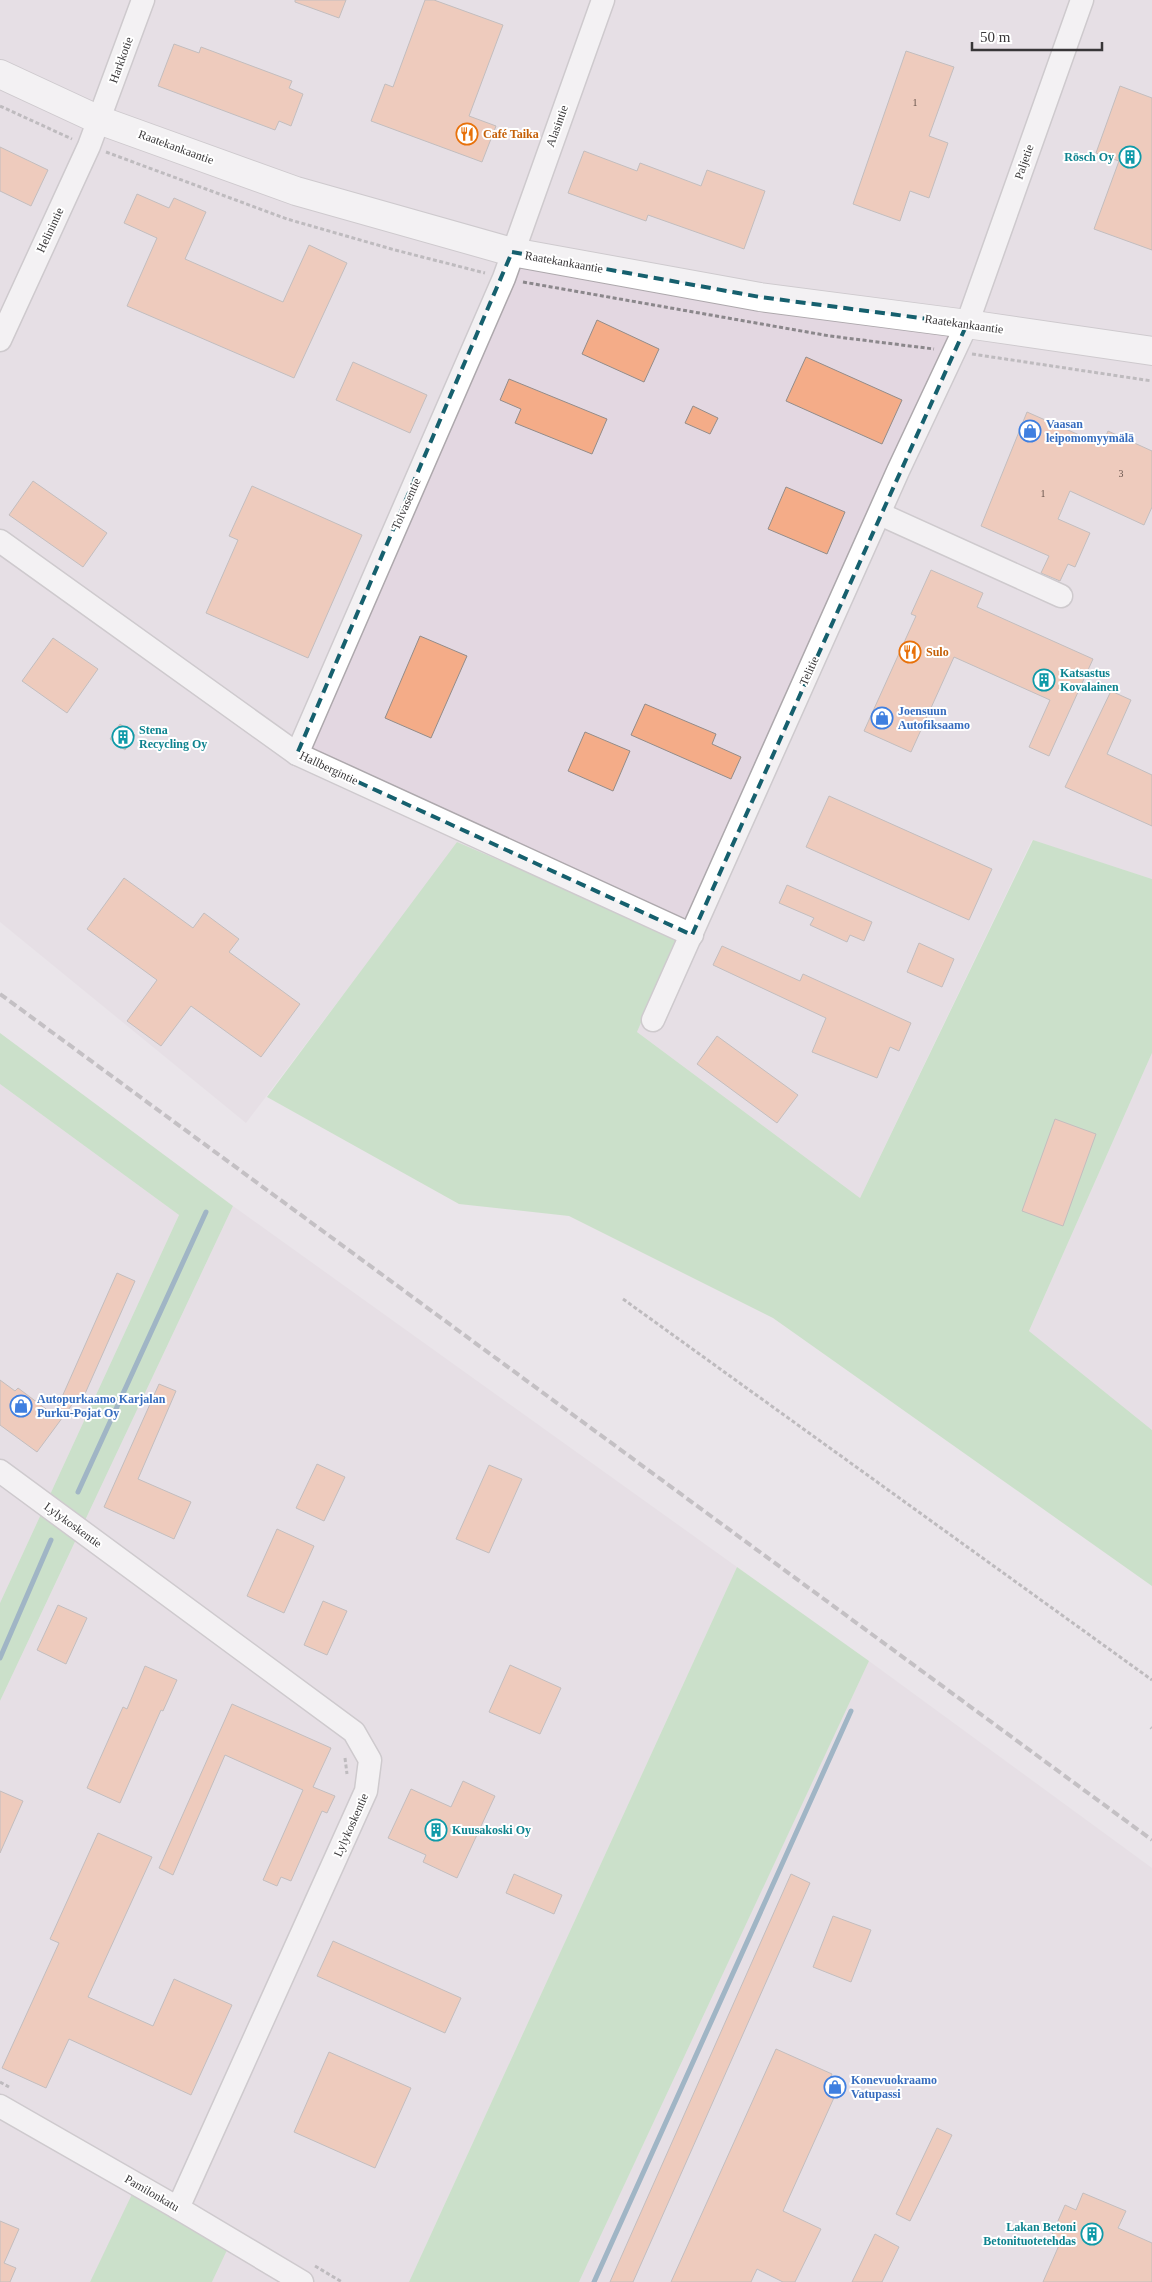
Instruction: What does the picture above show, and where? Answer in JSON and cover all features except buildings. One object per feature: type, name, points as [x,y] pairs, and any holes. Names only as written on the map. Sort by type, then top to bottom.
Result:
[{"type":"main road","name":"Raatekankaantie","points":[[0,74],[99,120],[296,191],[512,252],[760,297],[967,324],[1152,351]]},
{"type":"street","name":"Harkkotie","points":[[99,120],[142,0]]},
{"type":"street","name":"Alasintie","points":[[512,252],[603,0]]},
{"type":"street","name":"Paljetie","points":[[967,324],[1082,0]]},
{"type":"street","name":"Helinintie","points":[[0,340],[99,120]]},
{"type":"street","name":"Tolvasentie","points":[[298,754],[504,278],[512,252]]},
{"type":"street","name":"Telitie","points":[[653,1020],[967,324]]},
{"type":"street","points":[[880,514],[1061,596]]},
{"type":"street","name":"Hallbergintie","points":[[0,541],[298,754],[692,936]]},
{"type":"street","name":"Lylykoskentie","points":[[0,1471],[354,1732],[370,1760],[366,1791],[178,2208]]},
{"type":"street","name":"Pamilonkatu","points":[[0,2106],[302,2282]]},
{"type":"path","points":[[623,1299],[1152,1680]]},
{"type":"path","points":[[345,1756],[348,1781]]},
{"type":"highlighted area","points":[[512,252],[760,297],[967,324],[692,935],[297,754]]},
{"type":"shaded area","points":[[0,0],[1152,0],[1152,879],[1032,840],[860,1198],[637,1032],[678,937],[458,843],[246,1123],[0,922]]},
{"type":"shaded area","points":[[1152,1053],[1152,1430],[1029,1331]]},
{"type":"shaded area","points":[[0,1084],[179,1215],[0,1603]]},
{"type":"shaded area","points":[[233,1206],[737,1567],[409,2282],[212,2282],[229,2246],[135,2191],[90,2282],[0,2282],[0,1701]]},
{"type":"shaded area","points":[[869,1661],[1152,1868],[1152,2282],[579,2282]]},
{"type":"green space","points":[[1033,840],[1152,879],[1152,1053],[1029,1331],[1152,1430],[1152,1586],[773,1318],[569,1216],[459,1204],[267,1097],[457,842],[678,937],[637,1032],[860,1198]]},
{"type":"green space","points":[[0,1033],[233,1206],[0,1701],[0,1603],[179,1215],[0,1084]]},
{"type":"green space","points":[[737,1567],[869,1661],[579,2282],[409,2282]]},
{"type":"green space","points":[[134,2190],[229,2246],[212,2282],[90,2282]]},
{"type":"waterway","points":[[78,1492],[206,1212]]},
{"type":"waterway","points":[[0,1658],[51,1540]]},
{"type":"waterway","points":[[594,2282],[851,1711]]},
{"type":"railway","points":[[0,994],[1152,1840]]},
{"type":"place","name":"Café Taika","points":[[467,134]]},
{"type":"place","name":"Rösch Oy","points":[[1130,157]]},
{"type":"place","name":"Vaasan leipomomyymälä","points":[[1030,431]]},
{"type":"place","name":"Sulo","points":[[910,652]]},
{"type":"place","name":"Katsastus Kovalainen","points":[[1044,680]]},
{"type":"place","name":"Joensuun Autofiksaamo","points":[[882,718]]},
{"type":"place","name":"Stena Recycling Oy","points":[[123,737]]},
{"type":"place","name":"Autopurkaamo Karjalan Purku-Pojat Oy","points":[[21,1406]]},
{"type":"place","name":"Kuusakoski Oy","points":[[436,1830]]},
{"type":"place","name":"Konevuokraamo Vatupassi","points":[[835,2087]]},
{"type":"place","name":"Lakan Betoni Betonituotetehdas","points":[[1092,2234]]}]
